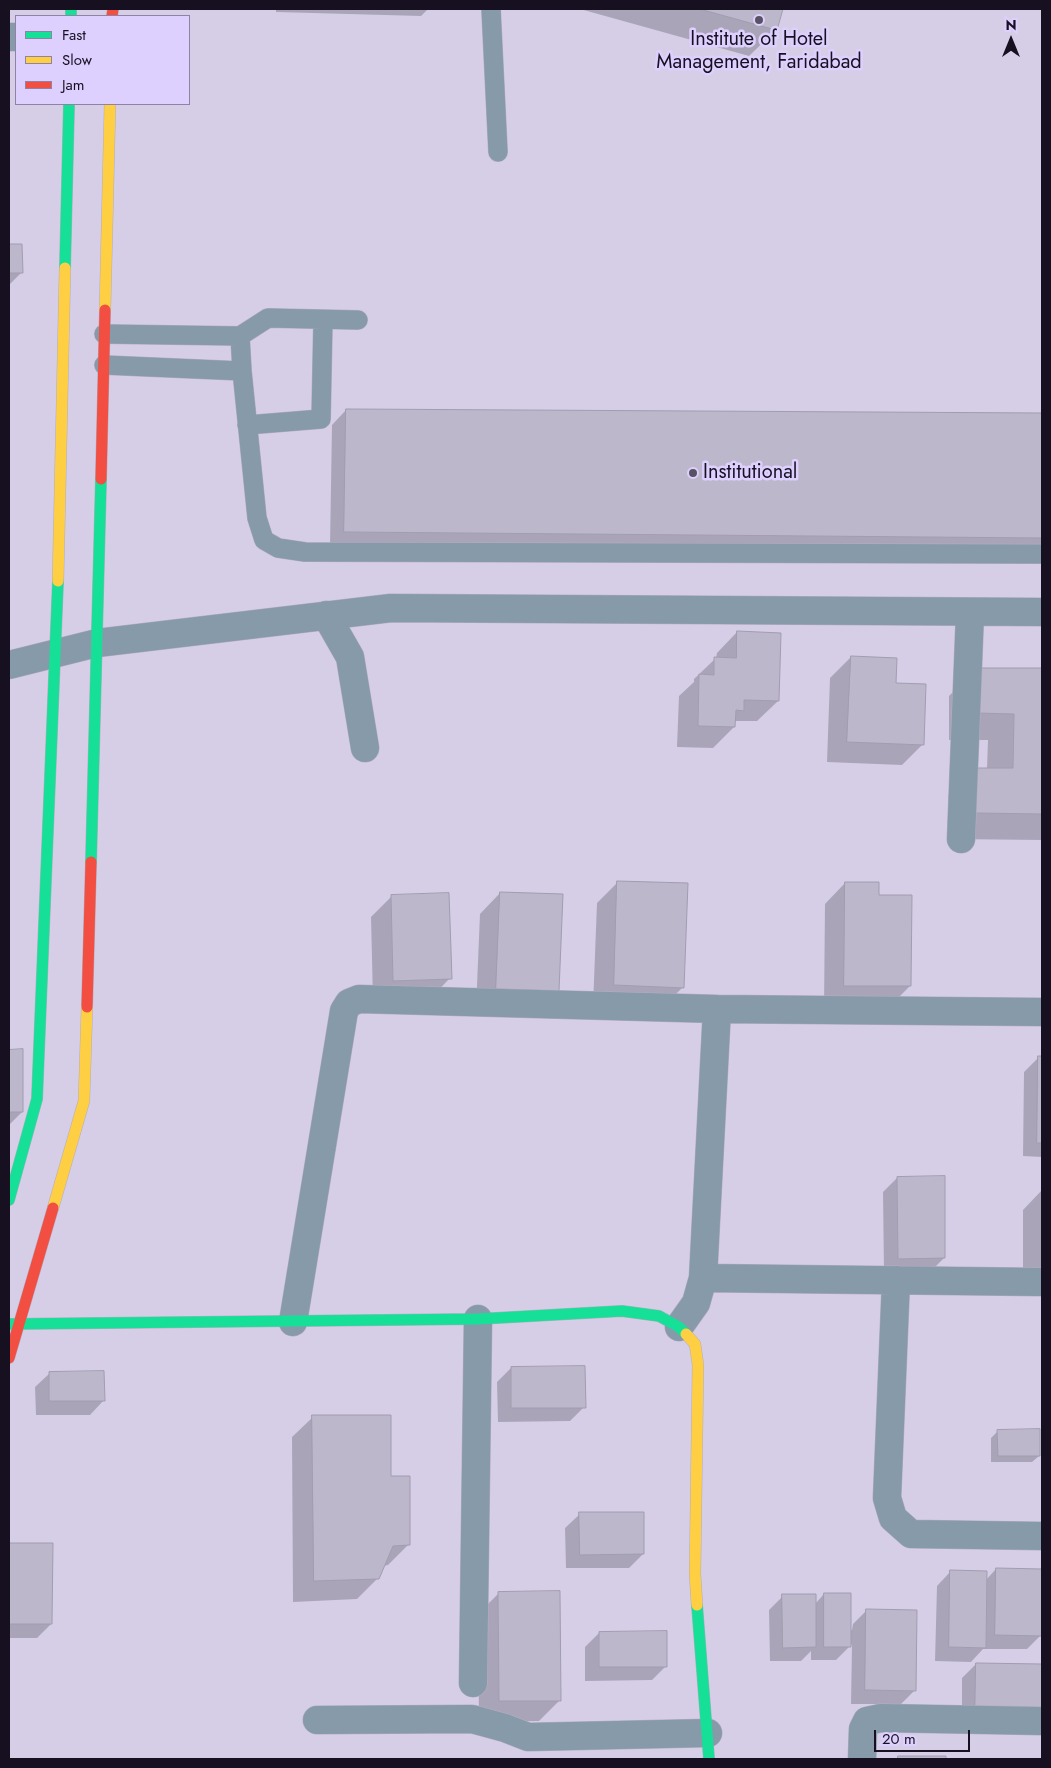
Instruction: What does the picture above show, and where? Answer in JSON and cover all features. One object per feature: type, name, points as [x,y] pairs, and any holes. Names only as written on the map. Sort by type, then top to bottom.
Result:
[{"type":"street","points":[[9,1200],[37,1099],[56,654],[69,105]]},
{"type":"street","points":[[9,1358],[14,1324],[84,1101],[110,105]]},
{"type":"street","points":[[9,665],[97,643],[391,608],[1042,612]]},
{"type":"street","points":[[961,839],[970,613]]},
{"type":"street","points":[[326,615],[350,657],[366,748]]},
{"type":"street","points":[[294,1322],[344,1011],[349,1003],[359,998],[717,1009],[1042,1012]]},
{"type":"street","points":[[679,1328],[696,1303],[703,1278],[717,1009]]},
{"type":"street","points":[[703,1278],[1042,1282]]},
{"type":"street","points":[[896,1280],[888,1498],[893,1518],[911,1534],[1042,1536]]},
{"type":"street","points":[[14,1324],[478,1320],[622,1311],[659,1316],[679,1328],[695,1344],[698,1365],[695,1574],[709,1746],[528,1737],[505,1728],[472,1719],[317,1720]]},
{"type":"street","points":[[473,1683],[478,1320]]},
{"type":"street","points":[[862,1759],[863,1729],[867,1721],[881,1718],[1042,1721]]},
{"type":"lane","points":[[491,9],[498,152]]},
{"type":"lane","points":[[104,334],[240,336],[268,318],[358,320]]},
{"type":"lane","points":[[248,425],[321,419],[323,320]]},
{"type":"lane","points":[[240,336],[258,518],[264,540],[278,548],[305,552],[1042,554]]},
{"type":"lane","points":[[104,365],[242,371]]},
{"type":"building","name":"Institute of Hotel Management, Faridabad","points":[[700,9],[783,9],[777,30]]},
{"type":"building","points":[[9,244],[22,244],[23,273],[9,273]]},
{"type":"building","name":"Institutional","points":[[346,409],[1042,413],[1042,538],[344,532]]},
{"type":"building","points":[[737,631],[781,633],[779,701],[744,700],[744,711],[736,710],[735,727],[698,726],[699,674],[714,675],[714,657],[736,658]]},
{"type":"building","points":[[851,656],[897,658],[896,683],[926,684],[924,745],[847,742]]},
{"type":"building","points":[[976,668],[1042,668],[1042,814],[975,813],[975,768],[1013,768],[1014,714],[976,713]]},
{"type":"building","points":[[617,881],[688,883],[684,988],[614,985]]},
{"type":"building","points":[[845,882],[879,882],[879,895],[912,895],[911,986],[844,986]]},
{"type":"building","points":[[500,892],[563,894],[559,991],[496,989]]},
{"type":"building","points":[[449,893],[452,979],[393,981],[391,895]]},
{"type":"building","points":[[23,1049],[23,1112],[9,1112],[9,1050]]},
{"type":"building","points":[[1038,1056],[1042,1056],[1042,1143],[1037,1143]]},
{"type":"building","points":[[945,1176],[945,1258],[898,1259],[897,1177]]},
{"type":"building","points":[[585,1366],[586,1408],[511,1408],[511,1367]]},
{"type":"building","points":[[104,1371],[105,1401],[49,1401],[49,1372]]},
{"type":"building","points":[[312,1415],[391,1415],[391,1476],[410,1476],[410,1545],[393,1546],[379,1579],[314,1581]]},
{"type":"building","points":[[1040,1429],[1040,1456],[998,1456],[997,1430]]},
{"type":"building","points":[[579,1512],[644,1512],[644,1554],[580,1555]]},
{"type":"building","points":[[9,1543],[53,1543],[52,1624],[9,1624]]},
{"type":"building","points":[[996,1568],[1042,1569],[1042,1636],[995,1635]]},
{"type":"building","points":[[950,1570],[987,1571],[986,1648],[949,1647]]},
{"type":"building","points":[[560,1591],[561,1701],[499,1701],[498,1592]]},
{"type":"building","points":[[824,1593],[851,1593],[851,1647],[824,1647]]},
{"type":"building","points":[[782,1594],[816,1594],[816,1647],[783,1648]]},
{"type":"building","points":[[866,1609],[917,1610],[916,1691],[865,1690]]},
{"type":"building","points":[[667,1631],[667,1667],[599,1667],[599,1632]]},
{"type":"building","points":[[976,1663],[1042,1664],[1042,1712],[975,1711]]},
{"type":"building","points":[[898,1756],[946,1756],[946,1759],[898,1759]]},
{"type":"traffic: fast","points":[[71,9],[71,15]]},
{"type":"traffic: fast","points":[[65,268],[69,105]]},
{"type":"traffic: fast","points":[[91,862],[101,479]]},
{"type":"traffic: fast","points":[[9,1200],[37,1099],[58,581]]},
{"type":"traffic: fast","points":[[9,1324],[478,1319],[622,1311],[659,1316],[679,1327],[686,1334]]},
{"type":"traffic: fast","points":[[697,1605],[709,1759]]},
{"type":"traffic: slow","points":[[105,310],[110,105]]},
{"type":"traffic: slow","points":[[58,581],[65,268]]},
{"type":"traffic: slow","points":[[53,1208],[84,1101],[87,1007]]},
{"type":"traffic: slow","points":[[686,1334],[695,1344],[698,1365],[695,1574],[697,1605]]},
{"type":"traffic: jam","points":[[112,15],[113,9]]},
{"type":"traffic: jam","points":[[101,479],[105,310]]},
{"type":"traffic: jam","points":[[87,1007],[91,862]]},
{"type":"traffic: jam","points":[[9,1358],[53,1208]]},
{"type":"place","name":"Institute of Hotel Management, Faridabad","points":[[759,20]]},
{"type":"place","name":"Institutional","points":[[693,473]]}]
